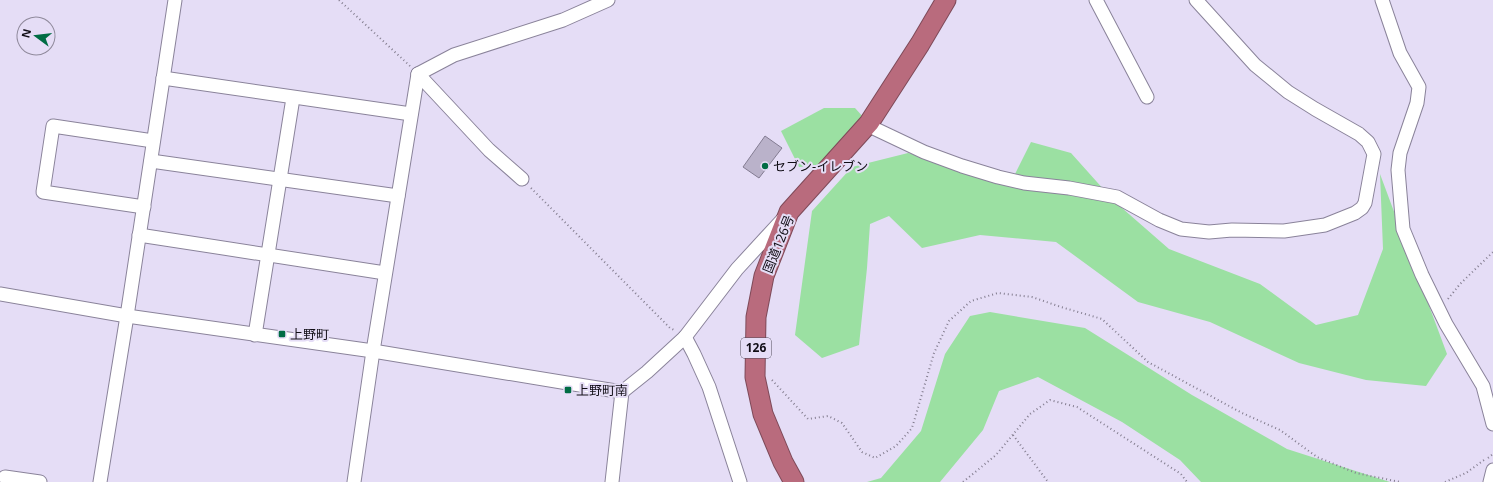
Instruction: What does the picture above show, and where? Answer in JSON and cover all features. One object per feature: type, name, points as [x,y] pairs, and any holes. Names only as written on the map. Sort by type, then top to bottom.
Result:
[{"type":"highway","name":"国道126号","points":[[794,482],[783,462],[763,414],[755,377],[756,317],[764,276],[789,212],[867,126],[920,44],[946,0]]},
{"type":"street","points":[[100,482],[175,0]]},
{"type":"street","points":[[418,74],[454,55],[563,20],[608,0]]},
{"type":"street","points":[[1096,0],[1147,97]]},
{"type":"street","points":[[867,126],[924,152],[998,177],[1024,183],[1069,188],[1117,197],[1159,220],[1181,228],[1209,232],[1232,230],[1284,231],[1325,225],[1355,213],[1362,208],[1365,203],[1374,154],[1368,142],[1359,134],[1295,96],[1255,65],[1196,0]]},
{"type":"street","points":[[1382,0],[1400,53],[1419,87],[1417,103],[1400,153],[1398,170],[1403,229],[1422,275],[1439,310],[1488,384],[1493,424]]},
{"type":"street","points":[[354,482],[385,273],[418,74]]},
{"type":"street","points":[[418,74],[489,150],[522,179]]},
{"type":"street","points":[[163,78],[411,114]]},
{"type":"street","points":[[256,335],[293,98]]},
{"type":"street","points":[[144,207],[43,192],[53,126],[153,141]]},
{"type":"street","points":[[150,161],[398,196]]},
{"type":"street","points":[[612,482],[622,392],[647,372],[685,337],[737,269],[789,212]]},
{"type":"street","points":[[139,235],[385,273]]},
{"type":"street","points":[[0,294],[127,316],[373,352],[622,392]]},
{"type":"street","points":[[685,337],[709,387],[740,482]]},
{"type":"street","points":[[1490,482],[1493,470]]},
{"type":"street","points":[[5,477],[40,482]]},
{"type":"path","points":[[339,0],[418,74]]},
{"type":"path","points":[[522,179],[670,328],[685,337]]},
{"type":"path","points":[[1439,310],[1460,284],[1493,252]]},
{"type":"path","points":[[755,377],[768,376],[808,420],[828,416],[842,423],[862,452],[875,458],[896,446],[912,428],[934,353],[949,321],[971,301],[984,297],[998,293],[1032,297],[1102,319],[1148,362],[1242,413],[1280,430],[1317,457],[1356,473],[1400,482]]},
{"type":"path","points":[[963,482],[996,455],[1030,414],[1050,400],[1077,407],[1181,474],[1187,482]]},
{"type":"path","points":[[1013,434],[1048,482]]},
{"type":"path","points":[[1445,482],[1466,473],[1493,454]]},
{"type":"green space","points":[[824,108],[855,108],[864,118],[821,165],[799,167],[781,131]]},
{"type":"green space","points":[[1031,142],[1071,153],[1114,201],[1169,249],[1260,284],[1316,325],[1358,315],[1383,249],[1380,174],[1447,354],[1426,386],[1366,380],[1299,363],[1210,322],[1138,302],[1056,242],[980,235],[922,248],[889,216],[870,224],[859,345],[822,358],[795,335],[812,211],[852,167],[908,153],[982,173],[1013,178]]},
{"type":"green space","points":[[990,312],[1085,328],[1192,395],[1287,449],[1390,482],[1201,482],[1180,460],[1122,422],[1038,377],[999,391],[983,430],[940,482],[867,482],[881,478],[921,431],[945,354],[970,316]]},
{"type":"building","points":[[765,136],[782,148],[759,178],[743,167]]},
{"type":"place","name":"セブン-イレブン","points":[[765,166]]},
{"type":"place","name":"上野町","points":[[282,334]]},
{"type":"place","name":"上野町南","points":[[568,390]]}]
